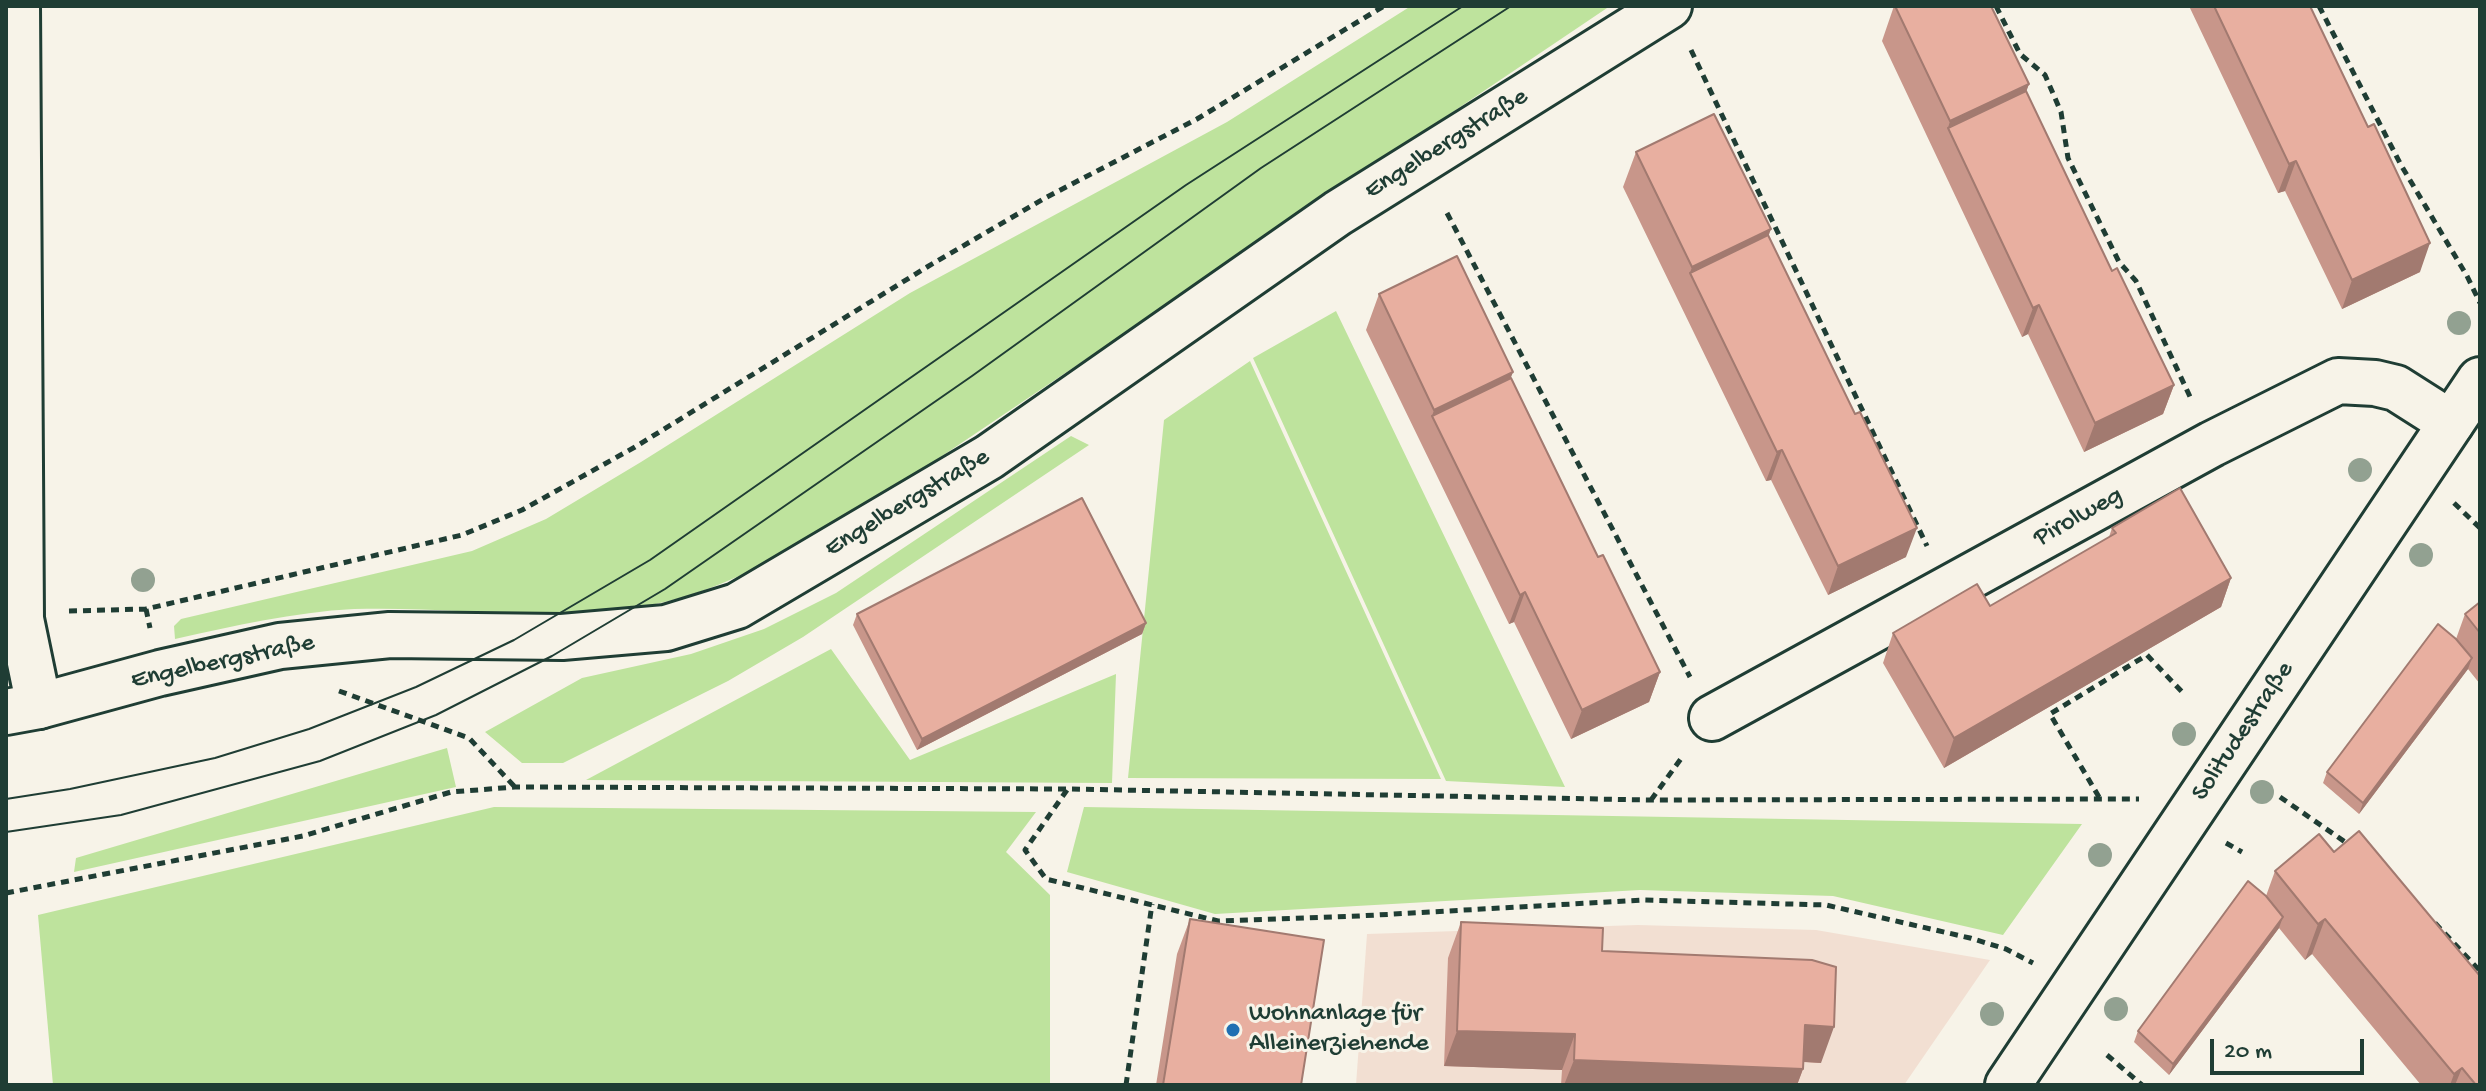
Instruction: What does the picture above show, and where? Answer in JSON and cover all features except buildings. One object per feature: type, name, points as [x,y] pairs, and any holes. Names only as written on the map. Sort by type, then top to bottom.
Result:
[{"type":"street","name":"Engelbergstraße","points":[[17,6],[22,709],[280,646],[390,635],[562,637],[666,628],[737,606],[989,457],[1338,213],[1669,6]]},
{"type":"street","name":"Solitudestraße","points":[[2008,1085],[2480,380]]},
{"type":"street","name":"Pirolweg","points":[[1712,718],[2212,444],[2338,381],[2375,383],[2396,388],[2451,423]]},
{"type":"path","points":[[1996,6],[2020,54],[2045,75],[2061,112],[2068,158],[2119,262],[2136,281],[2212,444]]},
{"type":"path","points":[[2319,6],[2401,165],[2480,303]]},
{"type":"path","points":[[21,619],[73,610],[146,609],[462,535],[522,510],[635,447],[1045,198],[1197,119],[1382,7]]},
{"type":"path","points":[[1688,45],[1948,591]]},
{"type":"path","points":[[1447,213],[1712,718]]},
{"type":"path","points":[[2099,798],[2050,714],[2147,655],[2184,694]]},
{"type":"path","points":[[330,688],[469,738],[515,787]]},
{"type":"path","points":[[6,893],[303,836],[451,792],[515,787],[1068,789],[1650,800],[2099,798],[2151,800],[2242,852]]},
{"type":"path","points":[[1068,789],[1025,850],[1046,879],[1218,921],[1643,900],[1826,905],[2006,949],[2075,984]]},
{"type":"path","points":[[2280,797],[2357,850]]},
{"type":"path","points":[[1126,1085],[1152,904]]},
{"type":"path","points":[[2433,921],[2480,971]]},
{"type":"path","points":[[2107,1055],[2142,1085]]},
{"type":"shaded area","points":[[1638,925],[1816,930],[1990,960],[1904,1085],[1356,1085],[1367,934]]},
{"type":"green space","points":[[1411,6],[1610,6],[856,514],[782,555],[705,590],[651,605],[577,613],[354,609],[287,616],[175,639],[174,626],[181,619],[472,551],[546,519],[910,293],[1227,122]]},
{"type":"green space","points":[[1336,311],[1565,787],[1446,781],[1253,358]]},
{"type":"green space","points":[[1250,361],[1441,779],[1128,778],[1164,420]]},
{"type":"green space","points":[[1071,436],[1089,445],[803,637],[728,681],[563,763],[522,763],[485,732],[582,678],[691,654],[764,629],[836,593]]},
{"type":"green space","points":[[831,649],[910,760],[1116,674],[1112,783],[586,780]]},
{"type":"green space","points":[[447,748],[456,787],[74,872],[76,858]]},
{"type":"green space","points":[[494,807],[1036,812],[1006,852],[1050,895],[1050,1085],[53,1085],[38,915]]},
{"type":"green space","points":[[1084,807],[2082,824],[2003,935],[1833,896],[1640,890],[1215,914],[1067,872]]},
{"type":"tram line","points":[[6,799],[70,789],[215,758],[309,729],[416,687],[514,640],[650,560],[1186,185],[1463,6]]},
{"type":"tram line","points":[[6,832],[121,815],[320,761],[436,715],[552,656],[665,589],[972,376],[1261,168],[1511,6]]},
{"type":"place","name":"Wohnanlage für Alleinerziehende","points":[[1233,1030]]}]
